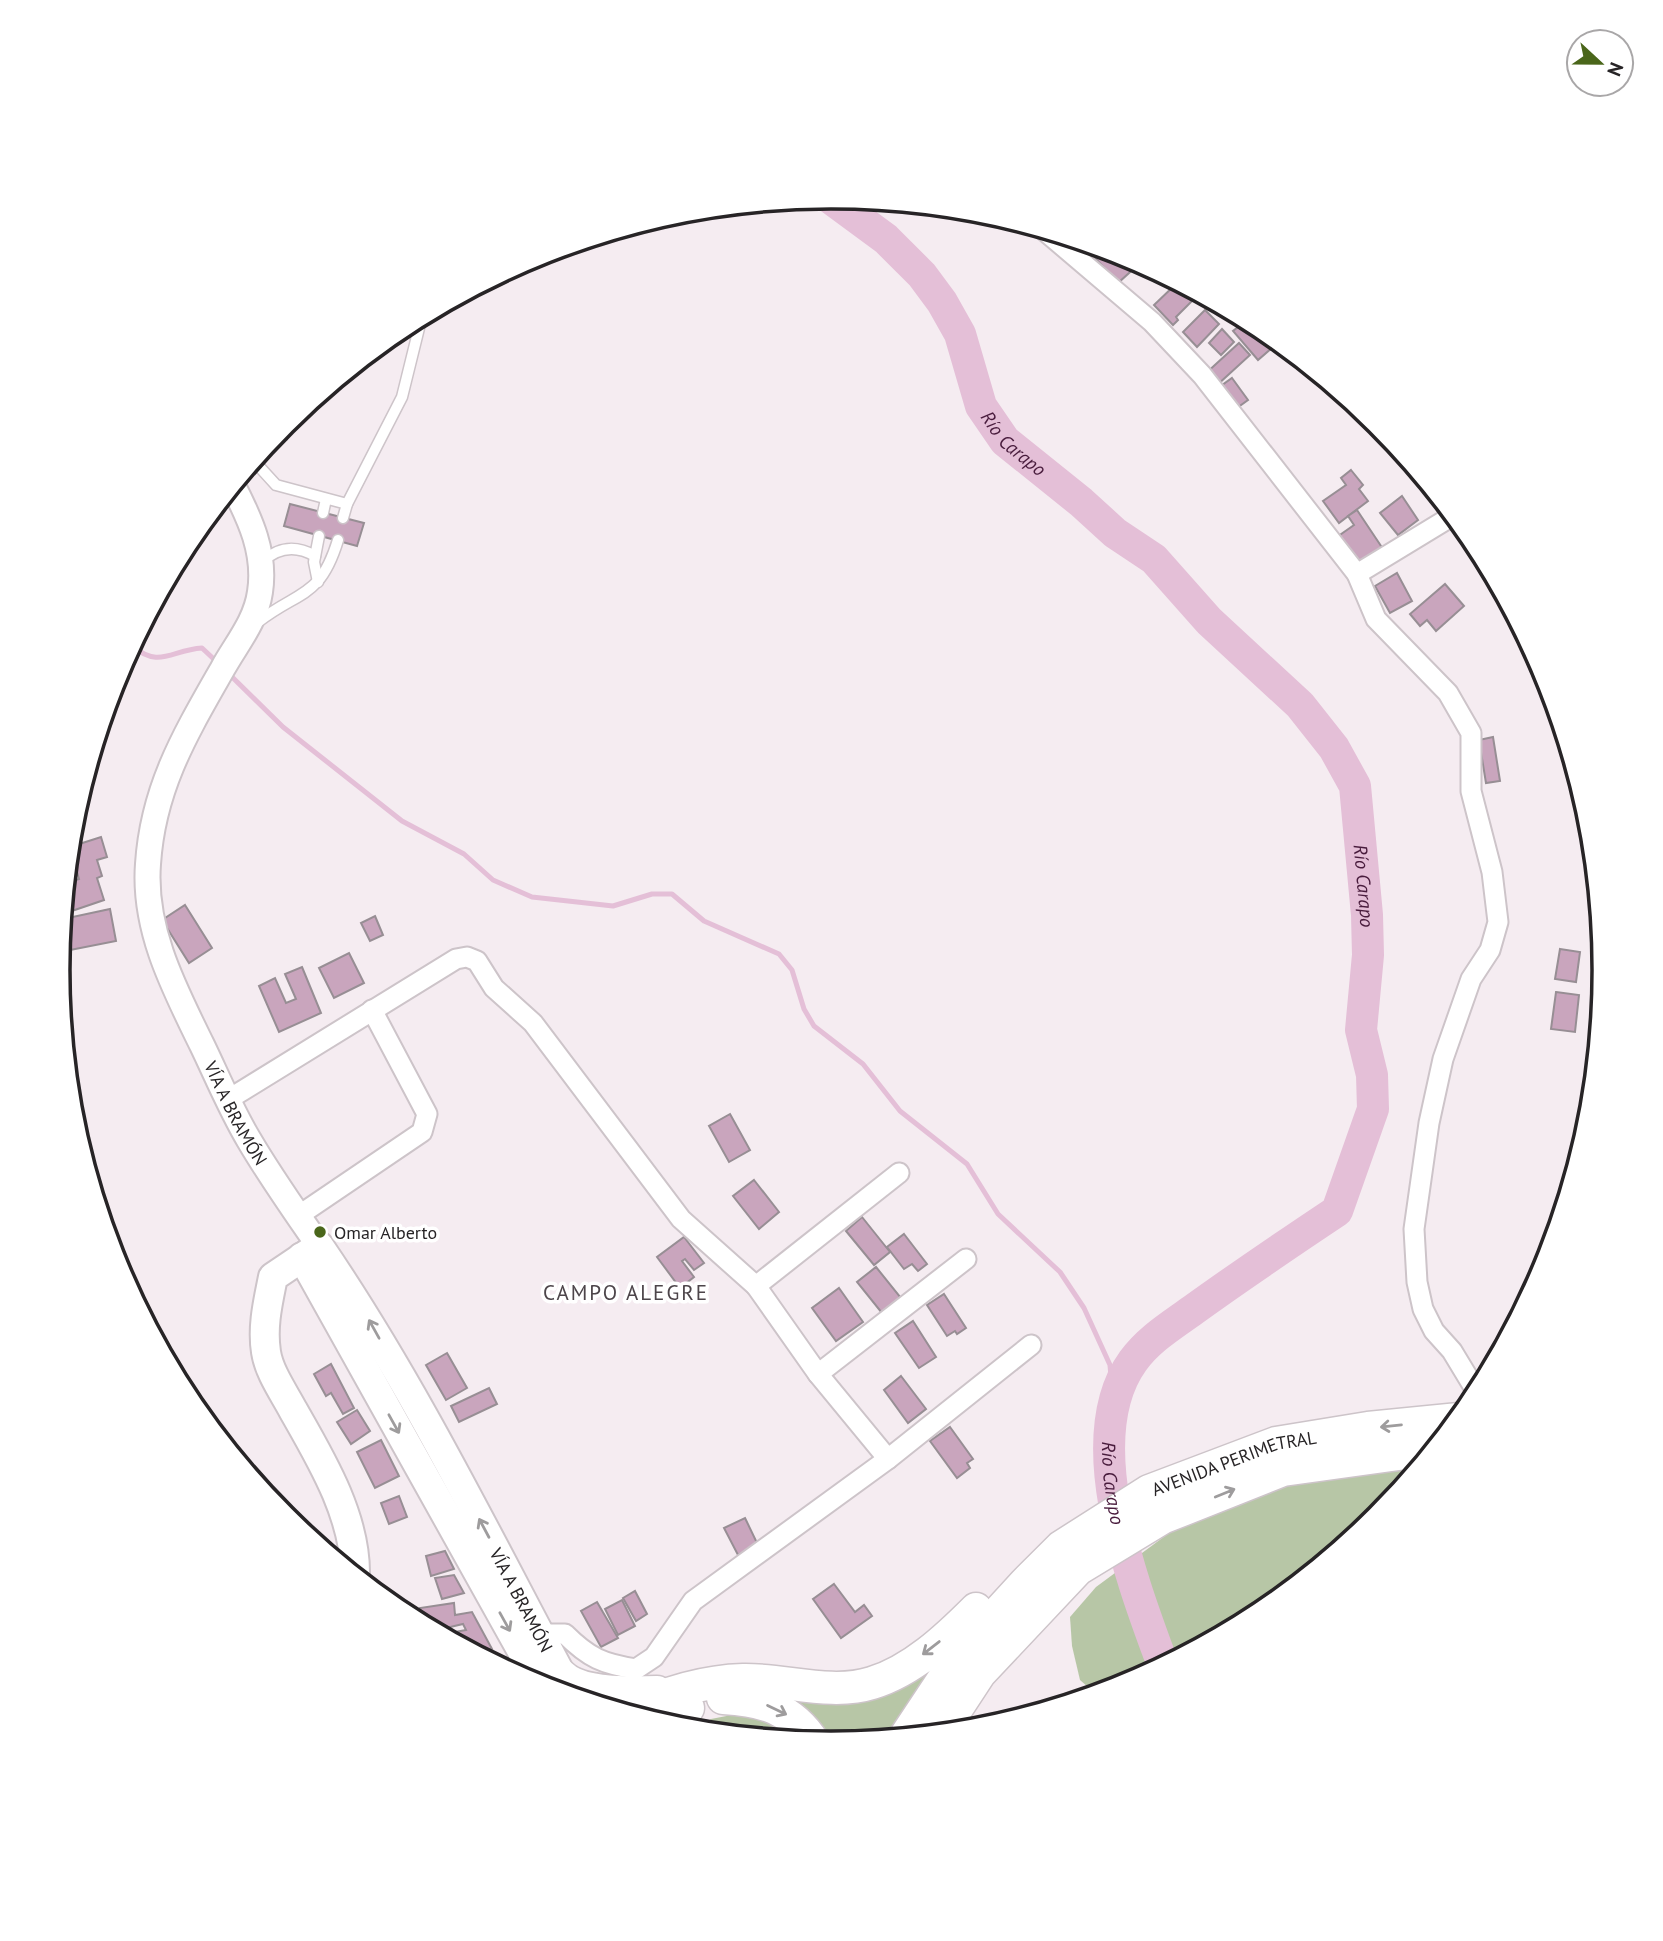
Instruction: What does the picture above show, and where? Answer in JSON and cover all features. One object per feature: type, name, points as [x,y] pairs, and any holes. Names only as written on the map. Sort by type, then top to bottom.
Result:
[{"type":"main road","points":[[310,1252],[273,1277],[264,1317],[266,1354],[327,1473],[344,1516],[355,1564]]},
{"type":"main road","name":"VÍA A BRAMÓN","points":[[310,1252],[363,1310],[541,1634],[557,1681]]},
{"type":"main road","name":"VÍA A BRAMÓN","points":[[310,1252],[556,1680]]},
{"type":"main road","name":"AVENIDA PERIMETRAL","points":[[912,1727],[960,1654],[1069,1558],[1155,1505],[1276,1443],[1368,1428],[1446,1420]]},
{"type":"main road","name":"AVENIDA PERIMETRAL","points":[[1155,1505],[1283,1469],[1422,1451]]},
{"type":"main road","points":[[563,1683],[566,1680],[591,1688],[629,1693],[679,1709],[743,1680],[838,1687],[871,1684],[929,1652],[1019,1567],[1069,1558]]},
{"type":"main road","points":[[970,1719],[976,1704],[1069,1558]]},
{"type":"main road","name":"AVENIDA PERIMETRAL","points":[[948,1722],[980,1673],[1069,1558]]},
{"type":"main road","points":[[654,1710],[679,1709],[724,1697],[764,1704],[800,1721],[807,1731]]},
{"type":"street","points":[[1061,244],[1152,322],[1202,375],[1357,574],[1376,619],[1448,693],[1471,733],[1471,791],[1497,901],[1498,922],[1490,950],[1471,979],[1443,1059],[1429,1123],[1414,1229],[1417,1282],[1423,1309],[1434,1331],[1452,1351],[1472,1383]]},
{"type":"street","name":"VÍA A BRAMÓN","points":[[237,494],[252,523],[260,564],[260,592],[245,634],[179,746],[157,799],[147,865],[156,936],[167,975],[248,1139],[298,1216],[310,1252]]},
{"type":"street","points":[[1357,574],[1446,520]]},
{"type":"street","points":[[229,1099],[456,959],[467,957],[477,961],[495,988],[533,1023],[681,1219],[756,1286],[818,1374],[888,1459]]},
{"type":"street","points":[[298,1216],[405,1144],[426,1125],[428,1114],[372,1010]]},
{"type":"street","points":[[756,1286],[899,1173]]},
{"type":"street","points":[[818,1374],[966,1259]]},
{"type":"street","points":[[541,1634],[565,1634],[582,1651],[606,1665],[636,1669],[654,1657],[693,1601],[888,1459],[1031,1345]]},
{"type":"lane","points":[[343,518],[347,504],[402,397],[418,331]]},
{"type":"lane","points":[[260,467],[276,485],[347,504]]},
{"type":"lane","points":[[323,513],[326,499]]},
{"type":"lane","points":[[318,582],[315,556],[319,536]]},
{"type":"lane","points":[[245,634],[271,612],[300,599],[318,582],[331,562],[338,540]]},
{"type":"lane","points":[[260,564],[286,549],[306,551],[315,556]]},
{"type":"green space","points":[[1422,1451],[1370,1509],[1334,1543],[1255,1604],[1168,1653],[1088,1687],[1080,1680],[1072,1646],[1070,1617],[1096,1587],[1188,1519],[1253,1489]]},
{"type":"green space","points":[[998,1612],[953,1666],[909,1727],[820,1732],[805,1712],[743,1694],[713,1693],[689,1703],[675,1715],[639,1707],[716,1687],[764,1687],[842,1695],[873,1692],[912,1675],[966,1631]]},
{"type":"green space","points":[[747,1712],[780,1719],[791,1730],[708,1721]]},
{"type":"building","points":[[1096,257],[1131,271],[1118,283]]},
{"type":"building","points":[[1170,289],[1192,301],[1176,317],[1178,320],[1173,325],[1154,305]]},
{"type":"building","points":[[1205,310],[1219,324],[1197,347],[1183,332]]},
{"type":"building","points":[[1238,327],[1271,349],[1258,360],[1233,331]]},
{"type":"building","points":[[1222,329],[1234,342],[1221,355],[1209,343]]},
{"type":"building","points":[[1239,343],[1250,355],[1216,386],[1205,374]]},
{"type":"building","points":[[1232,378],[1248,400],[1234,410],[1218,388]]},
{"type":"building","points":[[1351,470],[1363,485],[1359,489],[1368,501],[1339,523],[1323,501],[1346,485],[1341,478]]},
{"type":"building","points":[[1402,496],[1418,520],[1398,535],[1380,513]]},
{"type":"building","points":[[290,504],[364,523],[357,546],[284,526]]},
{"type":"building","points":[[1357,510],[1383,549],[1358,566],[1337,537],[1354,525],[1348,516]]},
{"type":"building","points":[[1397,573],[1412,601],[1390,613],[1375,586]]},
{"type":"building","points":[[1445,584],[1464,606],[1436,631],[1427,620],[1420,626],[1410,614]]},
{"type":"building","points":[[1493,737],[1500,781],[1486,783],[1479,740]]},
{"type":"building","points":[[101,837],[107,857],[97,860],[102,876],[97,878],[104,900],[73,911],[76,880],[79,879],[77,872],[82,843]]},
{"type":"building","points":[[185,905],[212,948],[189,963],[162,920]]},
{"type":"building","points":[[110,909],[116,941],[71,950],[72,917]]},
{"type":"building","points":[[375,916],[383,935],[370,941],[361,923]]},
{"type":"building","points":[[1560,949],[1580,952],[1576,982],[1555,979]]},
{"type":"building","points":[[349,953],[364,983],[334,998],[319,968]]},
{"type":"building","points":[[302,967],[321,1013],[279,1032],[259,986],[275,978],[286,1003],[296,999],[285,974]]},
{"type":"building","points":[[1556,992],[1579,995],[1575,1032],[1551,1029]]},
{"type":"building","points":[[730,1114],[750,1150],[729,1162],[709,1126]]},
{"type":"building","points":[[754,1180],[779,1212],[759,1229],[733,1196]]},
{"type":"building","points":[[862,1217],[890,1252],[874,1265],[846,1231]]},
{"type":"building","points":[[904,1234],[927,1264],[918,1271],[912,1264],[904,1269],[887,1247]]},
{"type":"building","points":[[684,1237],[704,1263],[694,1270],[685,1259],[682,1261],[694,1277],[680,1288],[657,1257]]},
{"type":"building","points":[[876,1267],[901,1298],[882,1313],[857,1282]]},
{"type":"building","points":[[839,1288],[863,1322],[836,1341],[812,1308]]},
{"type":"building","points":[[944,1294],[966,1328],[947,1336],[927,1305]]},
{"type":"building","points":[[913,1321],[936,1357],[919,1368],[895,1333]]},
{"type":"building","points":[[447,1353],[467,1388],[446,1400],[426,1365]]},
{"type":"building","points":[[331,1364],[354,1408],[343,1414],[331,1393],[326,1396],[314,1374]]},
{"type":"building","points":[[901,1376],[926,1409],[908,1423],[884,1390]]},
{"type":"building","points":[[489,1388],[497,1404],[459,1422],[451,1406]]},
{"type":"building","points":[[357,1410],[370,1431],[351,1444],[337,1422]]},
{"type":"building","points":[[950,1427],[973,1459],[967,1463],[970,1468],[957,1478],[930,1441]]},
{"type":"building","points":[[381,1440],[399,1476],[375,1488],[357,1452]]},
{"type":"building","points":[[399,1496],[407,1517],[389,1524],[381,1503]]},
{"type":"building","points":[[745,1518],[758,1545],[738,1555],[724,1528]]},
{"type":"building","points":[[445,1551],[454,1569],[431,1576],[426,1556]]},
{"type":"building","points":[[454,1575],[464,1593],[442,1599],[435,1578]]},
{"type":"building","points":[[834,1584],[855,1612],[864,1605],[872,1616],[841,1638],[813,1599]]},
{"type":"building","points":[[635,1591],[647,1614],[636,1621],[623,1598]]},
{"type":"building","points":[[622,1600],[635,1626],[618,1635],[605,1609]]},
{"type":"building","points":[[597,1602],[618,1638],[601,1647],[581,1611]]},
{"type":"building","points":[[454,1603],[455,1615],[472,1612],[492,1649],[455,1632],[466,1630],[463,1624],[447,1628],[421,1612],[420,1608]]},
{"type":"waterway","name":"Río Carapo","points":[[846,210],[886,239],[922,275],[942,302],[960,334],[981,406],[1005,441],[1115,533],[1154,559],[1209,621],[1300,705],[1334,748],[1355,786],[1368,955],[1361,1030],[1372,1075],[1373,1109],[1337,1211],[1153,1339],[1133,1361],[1117,1392],[1110,1428],[1110,1467],[1115,1508],[1124,1549],[1160,1657]]},
{"type":"waterway","points":[[141,652],[158,657],[202,648],[218,663]]},
{"type":"waterway","points":[[227,672],[283,727],[402,821],[464,854],[493,880],[532,897],[613,906],[652,894],[672,894],[704,921],[779,954],[792,970],[804,1009],[814,1026],[863,1064],[900,1111],[967,1164],[998,1214],[1060,1272],[1084,1308],[1110,1365],[1113,1402]]},
{"type":"place","name":"Omar Alberto","points":[[320,1232]]},
{"type":"district","name":"CAMPO ALEGRE","points":[[626,1292]]}]
